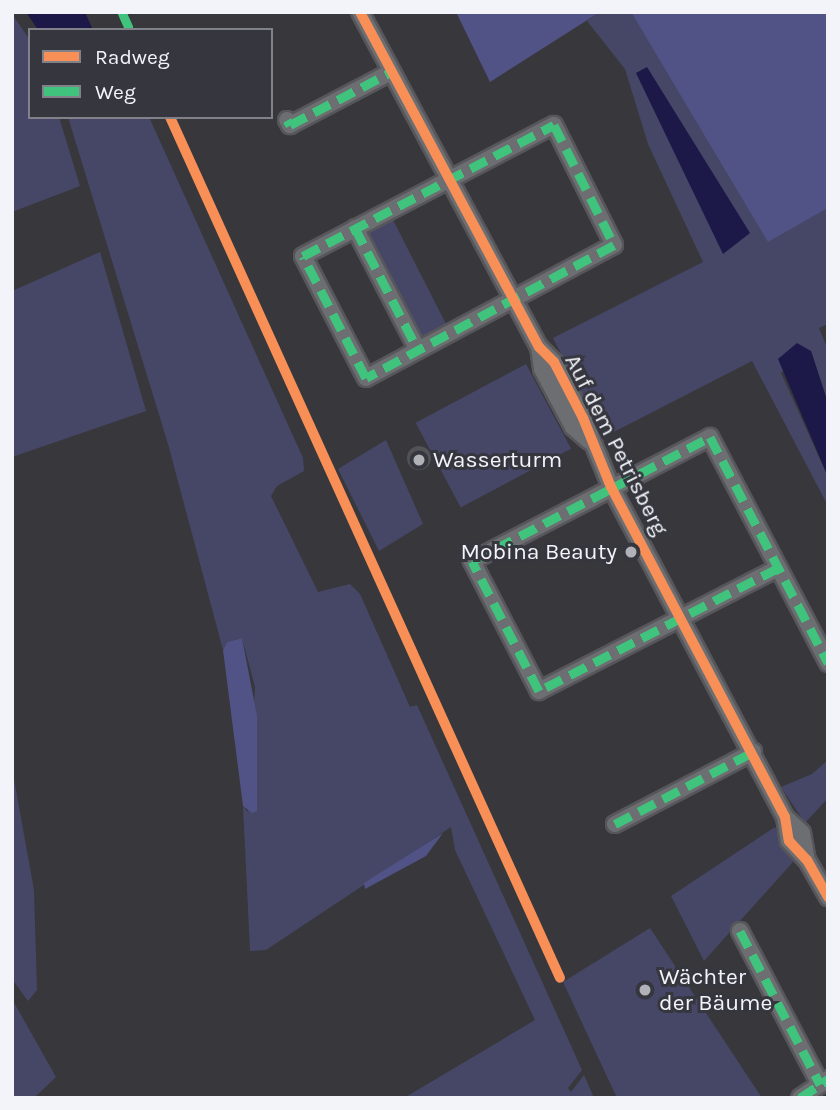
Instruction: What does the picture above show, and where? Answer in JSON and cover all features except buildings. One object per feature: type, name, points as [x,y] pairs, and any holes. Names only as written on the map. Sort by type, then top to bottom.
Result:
[{"type":"street","name":"Auf dem Petrisberg","points":[[360,12],[539,347],[566,385],[611,487],[785,817],[789,841],[807,860],[828,897]]},
{"type":"street","points":[[287,120],[290,125],[391,72]]},
{"type":"street","points":[[554,125],[614,244],[366,378],[303,256],[355,228],[554,125]]},
{"type":"street","points":[[355,228],[418,350]]},
{"type":"street","points":[[778,568],[539,691],[472,561],[710,437],[828,663]]},
{"type":"street","points":[[615,824],[752,752]]},
{"type":"street","points":[[740,931],[824,1081],[800,1098]]},
{"type":"shaded area","points":[[26,12],[85,12],[92,28],[37,28]]},
{"type":"shaded area","points":[[456,12],[600,12],[490,82]]},
{"type":"shaded area","points":[[600,12],[631,12],[769,241],[828,208],[828,324],[819,328],[828,350],[828,403],[811,351],[781,373],[828,477],[828,506],[752,361],[604,437],[553,338],[703,262],[648,144],[625,69],[587,21]]},
{"type":"shaded area","points":[[631,12],[828,12],[828,208],[768,242]]},
{"type":"shaded area","points":[[12,14],[28,37],[28,119],[60,119],[80,186],[12,212]]},
{"type":"shaded area","points":[[647,67],[750,233],[723,254],[636,73]]},
{"type":"shaded area","points":[[69,119],[150,119],[303,458],[304,471],[277,486],[271,496],[318,592],[350,584],[360,594],[410,707],[417,705],[582,1070],[568,1088],[571,1092],[584,1075],[594,1098],[404,1098],[535,1020],[455,850],[451,827],[266,950],[250,951],[243,806],[248,812],[255,687],[242,638],[227,642],[223,650],[168,444]]},
{"type":"shaded area","points":[[391,216],[448,328],[414,346],[357,233]]},
{"type":"shaded area","points":[[100,252],[146,411],[12,457],[12,291]]},
{"type":"shaded area","points":[[797,343],[811,351],[828,403],[828,477],[778,359]]},
{"type":"shaded area","points":[[526,364],[571,449],[461,507],[416,423]]},
{"type":"shaded area","points":[[386,440],[423,524],[379,551],[338,469]]},
{"type":"shaded area","points":[[242,638],[257,716],[257,811],[252,813],[243,806],[223,650],[227,642]]},
{"type":"shaded area","points":[[828,760],[828,798],[805,823],[781,787],[812,774]]},
{"type":"shaded area","points":[[12,768],[34,890],[37,990],[28,1001],[12,979]]},
{"type":"shaded area","points":[[775,827],[793,862],[704,961],[671,896]]},
{"type":"shaded area","points":[[443,833],[426,856],[365,889],[364,883]]},
{"type":"shaded area","points":[[650,928],[762,1098],[617,1098],[563,982]]},
{"type":"shaded area","points":[[12,999],[56,1077],[34,1098],[12,1098]]},
{"type":"marked path","points":[[122,12],[129,28]]},
{"type":"marked path","points":[[287,120],[290,125],[391,72]]},
{"type":"marked path","points":[[554,125],[614,245],[366,378],[303,256],[554,125]]},
{"type":"marked path","points":[[355,228],[418,350]]},
{"type":"marked path","points":[[778,568],[539,691],[472,561],[710,437],[828,663]]},
{"type":"marked path","points":[[615,824],[753,752]]},
{"type":"marked path","points":[[740,931],[820,1084]]},
{"type":"marked path","points":[[800,1098],[828,1079]]},
{"type":"cycle path","points":[[360,12],[539,347],[554,362],[583,418],[611,487],[785,817],[789,841],[807,860],[828,897]]},
{"type":"cycle path","points":[[171,119],[560,978]]},
{"type":"place","name":"Wasserturm","points":[[419,460]]},
{"type":"place","name":"Mobina Beauty","points":[[631,552]]},
{"type":"place","name":"Wächter der Bäume","points":[[645,990]]}]
